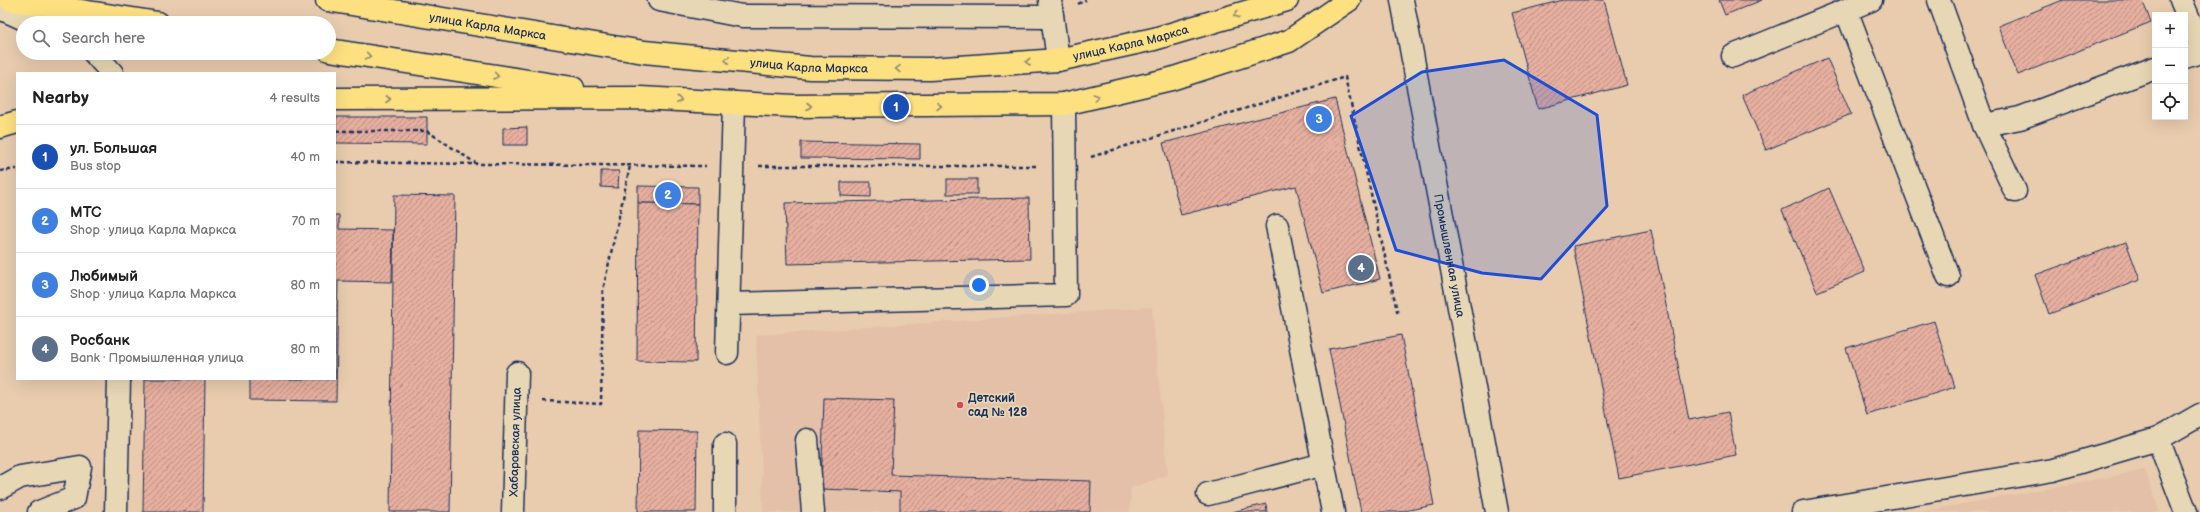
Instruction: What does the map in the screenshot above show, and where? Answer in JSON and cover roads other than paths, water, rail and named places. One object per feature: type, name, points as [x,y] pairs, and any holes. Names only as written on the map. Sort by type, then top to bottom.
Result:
[{"type":"highway","points":[[11,0],[113,16]]},
{"type":"highway","name":"улица Карла Маркса","points":[[327,0],[644,52],[810,68],[930,69],[1058,60],[1154,39],[1287,0]]},
{"type":"highway","points":[[336,99],[640,98],[847,107],[1064,104],[1171,79],[1289,41],[1349,0]]},
{"type":"highway","points":[[336,51],[640,98]]},
{"type":"highway","points":[[0,127],[16,122]]},
{"type":"street","points":[[659,0],[742,16],[1051,8],[1058,60]]},
{"type":"street","name":"Промышленная улица","points":[[1402,0],[1497,512]]},
{"type":"street","points":[[1733,56],[1871,0]]},
{"type":"street","points":[[1939,0],[1984,125],[2015,191]]},
{"type":"street","points":[[2181,0],[2200,45]]},
{"type":"street","points":[[0,8],[18,16]]},
{"type":"street","points":[[1846,10],[1948,276]]},
{"type":"street","points":[[2188,56],[2200,52]]},
{"type":"street","points":[[100,60],[111,72]]},
{"type":"street","points":[[1984,125],[2020,118],[2152,69]]},
{"type":"street","points":[[727,353],[734,103]]},
{"type":"street","points":[[729,304],[1066,295],[1064,104]]},
{"type":"street","points":[[1277,226],[1333,512]]},
{"type":"street","name":"Хабаровская улица","points":[[512,512],[517,373]]},
{"type":"street","points":[[116,512],[119,380]]},
{"type":"street","points":[[1803,512],[2053,470],[2158,439],[2200,415]]},
{"type":"street","points":[[2158,439],[2186,512]]},
{"type":"street","points":[[807,440],[813,512]]},
{"type":"street","points":[[725,512],[726,444]]},
{"type":"street","points":[[1208,494],[1324,464]]},
{"type":"street","points":[[0,488],[20,477],[80,467],[74,498],[39,512]]},
{"type":"place","name":"ул. Большая","points":[[896,107]]},
{"type":"place","name":"Любимый","points":[[1319,119]]},
{"type":"place","name":"МТС","points":[[668,195]]},
{"type":"place","name":"Росбанк","points":[[1361,268]]},
{"type":"place","name":"Детский сад № 128","points":[[960,405]]}]
